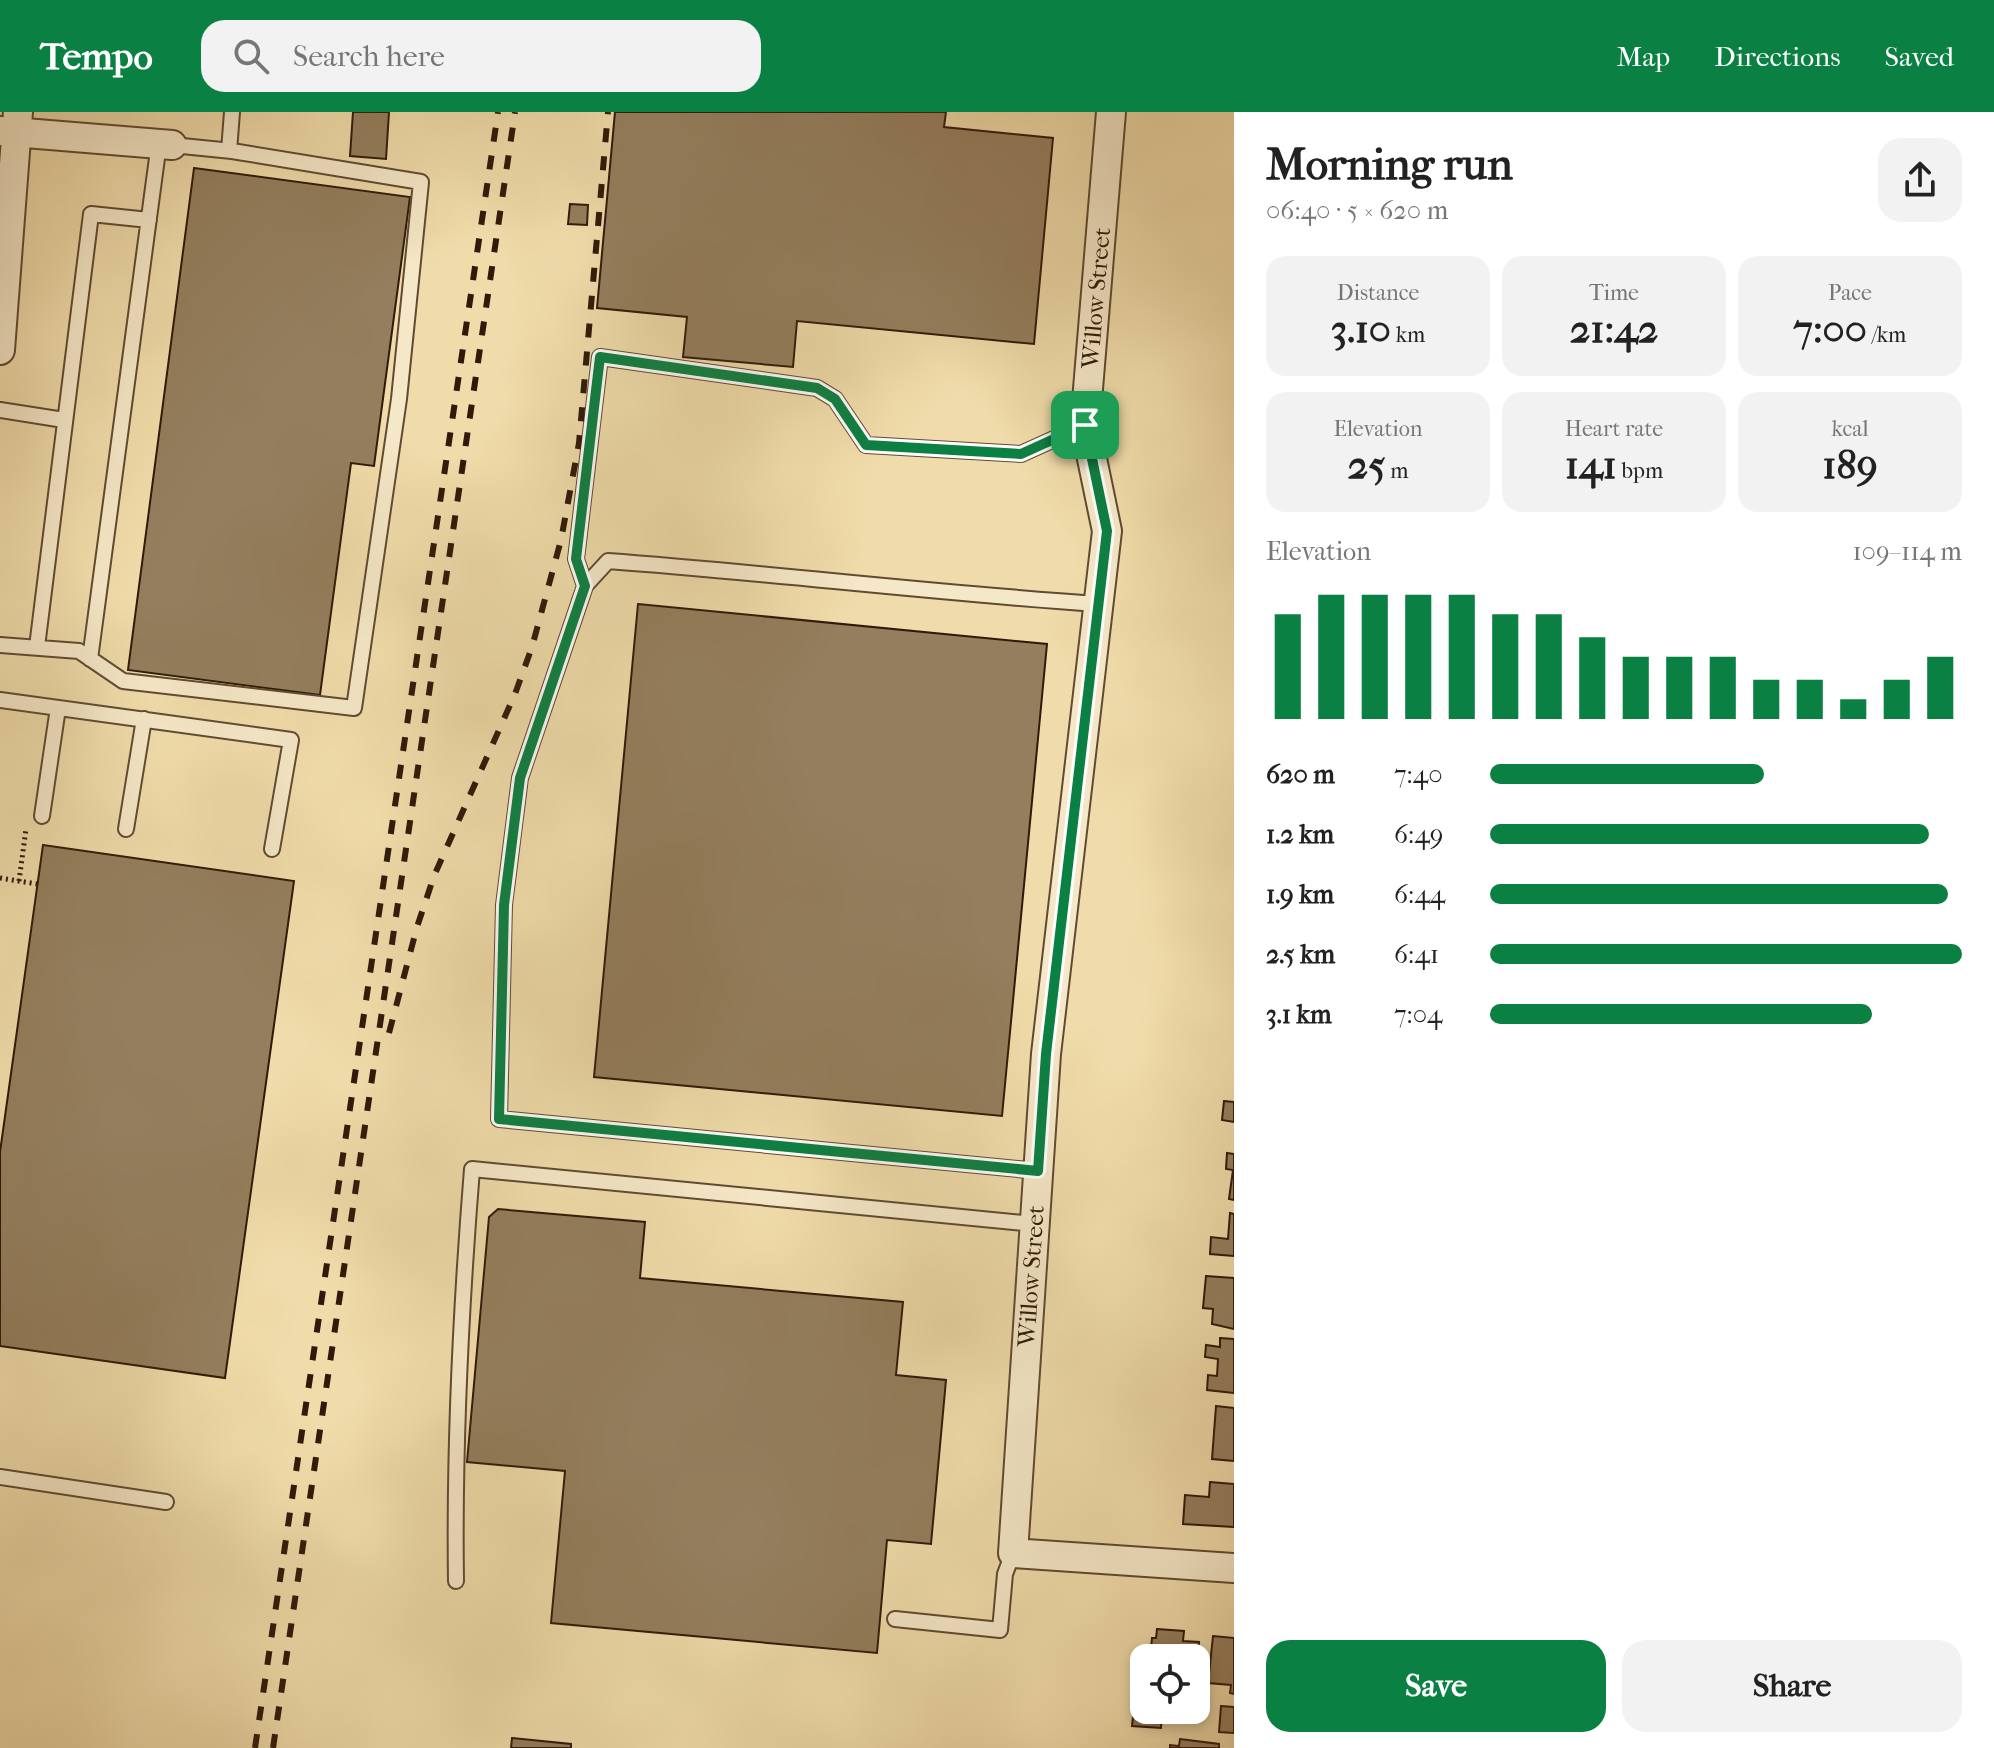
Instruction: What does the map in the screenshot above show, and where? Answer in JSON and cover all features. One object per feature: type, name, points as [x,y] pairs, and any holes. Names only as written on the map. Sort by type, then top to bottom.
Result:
[{"type":"street","name":"Willow Street","points":[[1013,1553],[1046,1054],[1107,531],[1085,425],[1111,112]]},
{"type":"street","points":[[0,350],[12,126],[166,144]]},
{"type":"street","points":[[1013,1553],[1234,1568]]},
{"type":"lane","points":[[229,151],[232,112]]},
{"type":"lane","points":[[0,645],[79,651],[90,659],[123,681],[354,708],[399,399],[421,182],[166,144],[149,220],[90,659]]},
{"type":"lane","points":[[37,647],[91,214],[149,220]]},
{"type":"lane","points":[[585,586],[576,559],[600,357],[817,388],[835,399],[866,445],[1021,454],[1085,425]]},
{"type":"lane","points":[[0,410],[64,420]]},
{"type":"lane","points":[[1038,1171],[499,1119],[504,905],[520,778],[585,586],[608,561],[1098,604]]},
{"type":"lane","points":[[0,700],[291,740],[272,849]]},
{"type":"lane","points":[[42,816],[58,708]]},
{"type":"lane","points":[[126,829],[144,719]]},
{"type":"lane","points":[[456,1581],[455,1501],[464,1274],[472,1169],[1034,1224]]},
{"type":"lane","points":[[0,1477],[166,1502]]},
{"type":"lane","points":[[895,1619],[1000,1630],[1005,1574],[1013,1553]]},
{"type":"path","points":[[19,881],[26,825],[40,827],[42,816]]},
{"type":"path","points":[[0,878],[37,884]]},
{"type":"building","points":[[353,112],[389,112],[386,159],[350,156]]},
{"type":"building","points":[[615,112],[946,112],[944,127],[1053,138],[1034,344],[797,321],[793,367],[683,357],[687,317],[597,308]]},
{"type":"building","points":[[194,168],[410,197],[374,466],[351,463],[320,695],[128,670]]},
{"type":"building","points":[[570,204],[588,205],[587,225],[568,224]]},
{"type":"building","points":[[638,604],[1047,644],[1002,1116],[594,1077]]},
{"type":"building","points":[[43,845],[294,881],[225,1378],[0,1346],[0,1152]]},
{"type":"building","points":[[1224,1101],[1234,1102],[1234,1122],[1222,1120]]},
{"type":"building","points":[[1227,1153],[1234,1154],[1234,1200],[1229,1199],[1233,1170],[1226,1169]]},
{"type":"building","points":[[498,1209],[645,1222],[640,1278],[903,1302],[896,1375],[946,1380],[931,1544],[887,1540],[877,1653],[551,1623],[565,1471],[467,1462],[489,1217]]},
{"type":"building","points":[[1230,1213],[1234,1214],[1234,1256],[1210,1254],[1211,1237],[1228,1239]]},
{"type":"building","points":[[1206,1276],[1234,1278],[1234,1329],[1212,1324],[1213,1309],[1203,1308]]},
{"type":"building","points":[[1220,1338],[1234,1339],[1234,1393],[1207,1390],[1208,1375],[1217,1376],[1218,1359],[1205,1357],[1206,1345],[1220,1347]]},
{"type":"building","points":[[1216,1406],[1234,1408],[1234,1461],[1212,1459]]},
{"type":"building","points":[[1210,1482],[1234,1484],[1234,1527],[1183,1524],[1185,1495],[1209,1497]]},
{"type":"building","points":[[1157,1629],[1184,1631],[1183,1641],[1199,1644],[1151,1644],[1152,1638],[1156,1638]]},
{"type":"building","points":[[1213,1636],[1234,1638],[1234,1694],[1230,1693],[1231,1685],[1210,1683]]},
{"type":"building","points":[[1221,1706],[1234,1707],[1234,1733],[1219,1732]]},
{"type":"building","points":[[1132,1724],[1161,1724],[1161,1728]]},
{"type":"building","points":[[512,1738],[571,1744],[571,1748],[511,1748]]},
{"type":"building","points":[[1180,1739],[1219,1744],[1219,1748],[1170,1748],[1170,1745],[1179,1746]]},
{"type":"railway","points":[[255,1748],[498,112]]},
{"type":"railway","points":[[273,1748],[515,112]]},
{"type":"railway","points":[[389,1033],[434,876],[515,694],[532,647],[561,540],[579,443],[608,112]]},
{"type":"route","points":[[600,357],[817,388],[835,399],[866,445],[1021,454],[1085,425],[1107,531],[1046,1054],[1038,1171],[499,1119],[504,905],[520,778],[585,586],[576,559],[600,357]]}]
